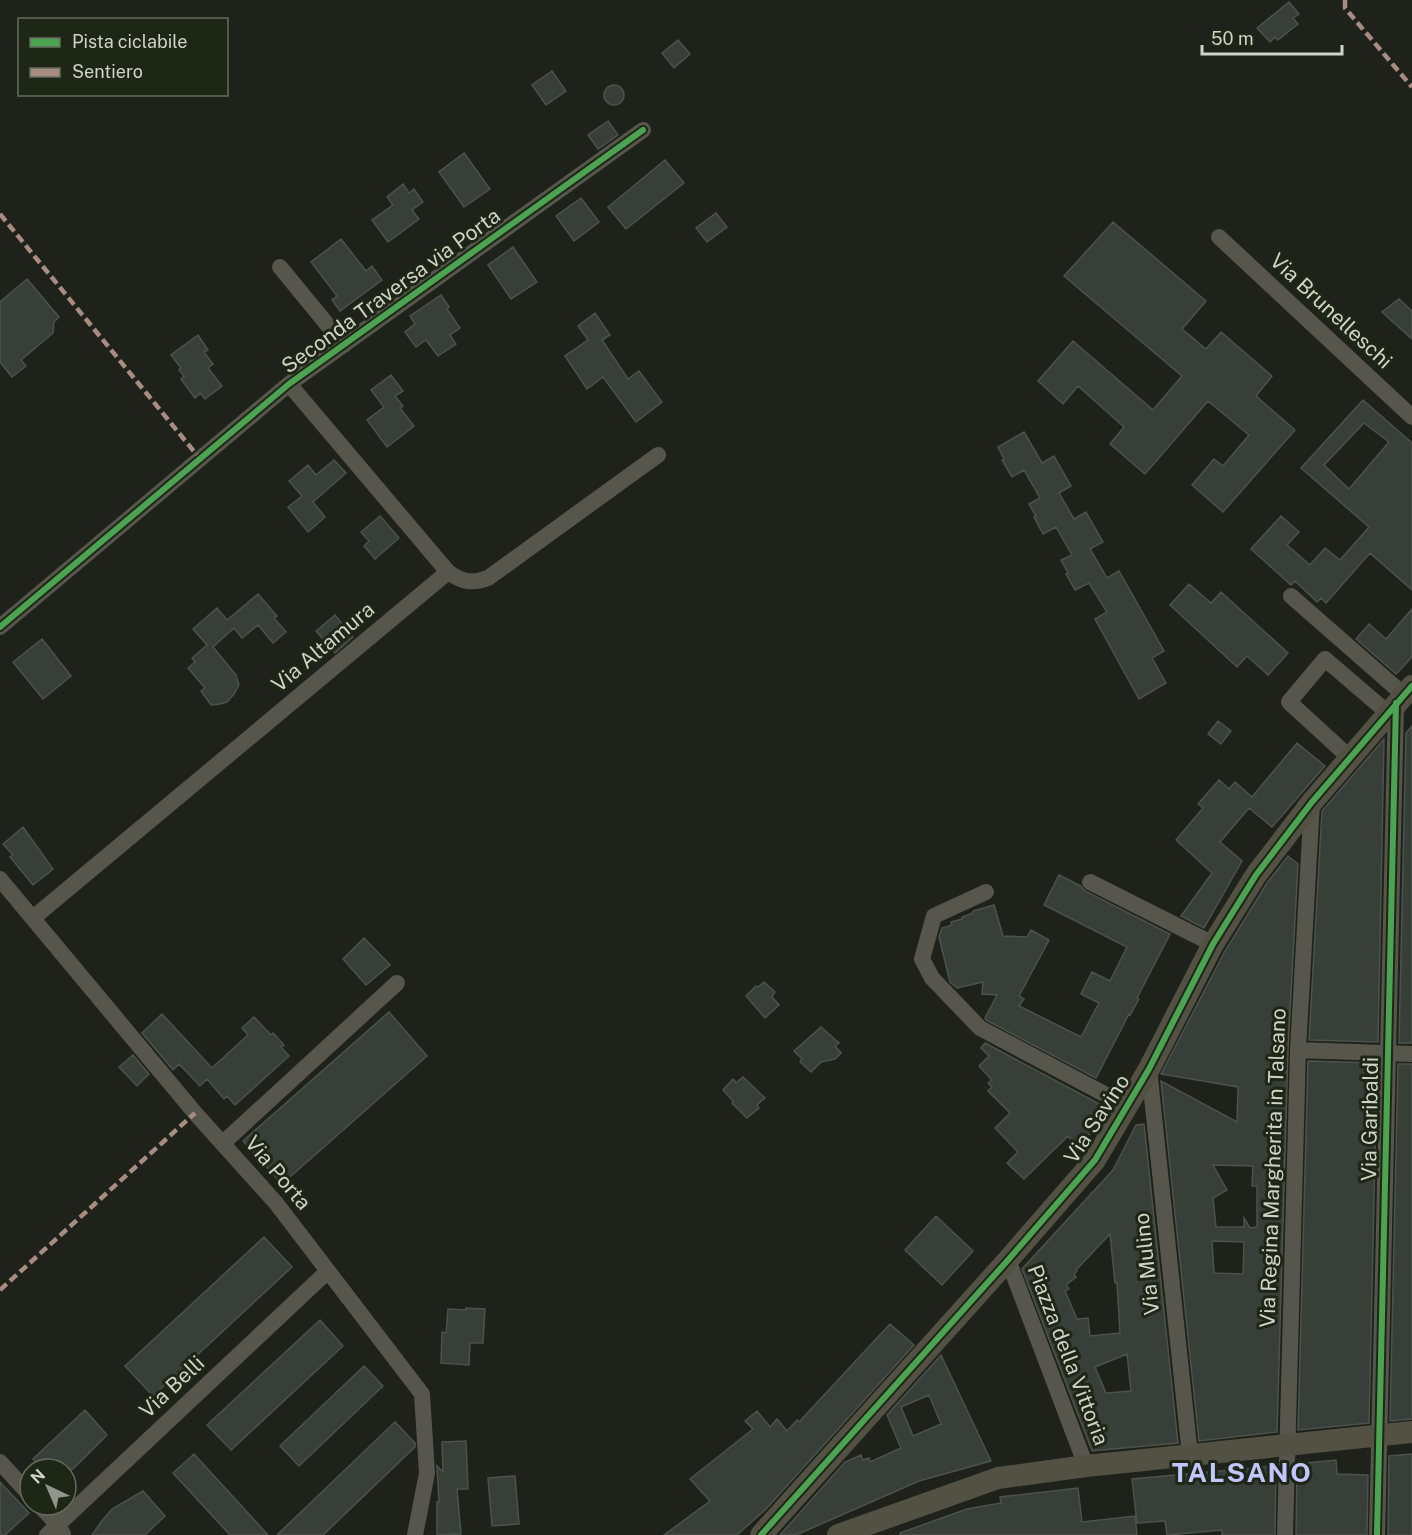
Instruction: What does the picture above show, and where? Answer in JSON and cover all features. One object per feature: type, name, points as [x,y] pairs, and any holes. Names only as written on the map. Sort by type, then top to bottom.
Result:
[{"type":"street","name":"Seconda Traversa via Porta","points":[[0,627],[289,384],[643,130]]},
{"type":"street","name":"Via Brunelleschi","points":[[1219,237],[1412,417]]},
{"type":"street","points":[[280,267],[344,345]]},
{"type":"street","points":[[289,384],[448,572],[468,582],[478,582],[488,578],[657,455]]},
{"type":"street","name":"Via Altamura","points":[[33,918],[448,572]]},
{"type":"street","points":[[1291,596],[1400,699]]},
{"type":"street","points":[[1349,757],[1289,702],[1325,659],[1400,699]]},
{"type":"street","name":"Via Savino","points":[[760,1535],[1095,1160],[1149,1069],[1213,944],[1256,875],[1312,802],[1400,699]]},
{"type":"street","name":"Via Garibaldi","points":[[1377,1535],[1388,1054],[1400,699]]},
{"type":"street","name":"Via Regina Margherita in Talsano","points":[[1285,1535],[1298,1050],[1312,802]]},
{"type":"street","name":"Via Porta","points":[[0,879],[195,1113],[276,1203],[422,1394],[427,1473],[415,1535]]},
{"type":"street","points":[[1090,882],[1213,944]]},
{"type":"street","points":[[986,892],[934,916],[922,959],[933,978],[980,1028],[1127,1106]]},
{"type":"street","points":[[223,1143],[397,983]]},
{"type":"street","points":[[1298,1050],[1412,1054]]},
{"type":"street","name":"Via Mulino","points":[[1149,1069],[1190,1455]]},
{"type":"street","name":"Piazza della Vittoria","points":[[1008,1260],[1086,1466]]},
{"type":"street","name":"Via Belli","points":[[56,1532],[328,1271]]},
{"type":"street","points":[[838,1535],[998,1478],[1086,1466],[1412,1432]]},
{"type":"street","points":[[0,1462],[18,1482]]},
{"type":"street","points":[[47,1517],[56,1532]]},
{"type":"building","points":[[1289,2],[1299,14],[1293,18],[1298,24],[1278,40],[1275,37],[1270,42],[1257,28]]},
{"type":"building","points":[[678,40],[690,54],[674,68],[662,53]]},
{"type":"building","points":[[552,71],[566,91],[546,105],[532,85]]},
{"type":"building","points":[[614,85],[621,88],[624,95],[621,102],[614,105],[607,102],[604,95],[607,88]]},
{"type":"building","points":[[608,121],[618,135],[598,149],[588,135]]},
{"type":"building","points":[[464,153],[490,189],[464,207],[439,172]]},
{"type":"building","points":[[665,160],[684,183],[626,229],[608,207]]},
{"type":"building","points":[[403,184],[409,193],[414,189],[423,202],[412,210],[419,219],[388,242],[372,220],[393,205],[387,197]]},
{"type":"building","points":[[581,198],[599,222],[574,241],[556,216]]},
{"type":"building","points":[[716,213],[727,227],[707,242],[696,228]]},
{"type":"building","points":[[1113,222],[1206,301],[1182,329],[1206,349],[1221,332],[1272,376],[1256,396],[1295,430],[1223,512],[1192,485],[1214,459],[1223,466],[1249,435],[1208,401],[1145,474],[1110,444],[1124,427],[1078,386],[1063,404],[1038,381],[1073,341],[1153,410],[1182,376],[1064,276]]},
{"type":"building","points":[[341,239],[366,271],[372,266],[382,280],[340,311],[332,300],[337,296],[311,262]]},
{"type":"building","points":[[513,247],[537,282],[511,299],[488,265]]},
{"type":"building","points":[[27,279],[59,317],[54,322],[53,333],[21,360],[26,366],[12,377],[0,362],[0,302]]},
{"type":"building","points":[[441,295],[460,328],[450,335],[456,344],[438,356],[426,340],[416,347],[405,332],[415,324],[410,316]]},
{"type":"building","points":[[1399,299],[1412,311],[1412,339],[1382,312]]},
{"type":"building","points":[[595,313],[610,335],[602,340],[628,379],[639,371],[662,402],[636,422],[603,377],[587,389],[565,356],[588,340],[578,326]]},
{"type":"building","points":[[198,335],[208,350],[204,352],[213,364],[208,368],[222,386],[205,399],[200,393],[195,398],[181,379],[184,376],[179,370],[181,368],[171,355]]},
{"type":"building","points":[[391,375],[403,391],[395,396],[403,406],[400,408],[414,426],[387,447],[367,420],[384,407],[371,390]]},
{"type":"building","points":[[1363,400],[1412,443],[1412,590],[1370,553],[1326,603],[1321,598],[1317,602],[1295,581],[1291,585],[1251,549],[1281,516],[1299,532],[1287,545],[1310,565],[1325,548],[1340,560],[1369,527],[1301,468]],"holes":[[[1364,423],[1389,442],[1349,489],[1324,465]]]},
{"type":"building","points":[[1024,432],[1042,463],[1054,456],[1071,486],[1059,493],[1074,519],[1086,512],[1103,542],[1090,549],[1107,578],[1119,571],[1164,651],[1152,658],[1166,683],[1139,699],[1095,619],[1107,612],[1089,583],[1075,590],[1061,560],[1072,555],[1056,527],[1043,534],[1029,504],[1040,498],[1024,470],[1012,477],[1002,460],[1004,459],[998,447]]},
{"type":"building","points":[[334,460],[346,473],[313,502],[325,517],[308,532],[288,507],[302,496],[289,481],[308,465],[316,475]]},
{"type":"building","points":[[380,516],[399,538],[375,559],[364,546],[369,541],[361,532]]},
{"type":"building","points":[[1189,584],[1211,603],[1221,592],[1288,653],[1268,675],[1247,656],[1237,667],[1170,605]]},
{"type":"building","points":[[258,594],[277,616],[274,618],[286,632],[273,643],[258,625],[242,638],[234,628],[213,647],[236,675],[239,685],[227,702],[211,705],[201,691],[205,688],[188,668],[195,662],[192,658],[207,645],[193,629],[217,608],[227,620]]},
{"type":"building","points":[[1412,609],[1412,657],[1396,674],[1356,639],[1369,624],[1386,639]]},
{"type":"building","points":[[335,615],[353,637],[335,653],[316,631]]},
{"type":"building","points":[[42,639],[71,676],[43,699],[13,662]]},
{"type":"building","points":[[1218,721],[1231,731],[1221,744],[1208,734]]},
{"type":"building","points":[[1412,726],[1412,1043],[1399,1043],[1406,733]]},
{"type":"building","points":[[1384,739],[1378,1042],[1309,1040],[1322,811]]},
{"type":"building","points":[[1297,743],[1325,766],[1272,827],[1249,808],[1220,842],[1242,861],[1204,928],[1181,916],[1212,873],[1176,840],[1203,808],[1198,804],[1219,780],[1229,789],[1235,782],[1252,797]]},
{"type":"building","points":[[23,827],[53,869],[33,885],[10,857],[13,855],[3,844]]},
{"type":"building","points":[[1288,856],[1298,864],[1288,1049],[1277,1432],[1199,1441],[1161,1081],[1237,1122],[1238,1087],[1161,1074],[1225,951],[1267,883]],"holes":[[[1213,1165],[1253,1166],[1252,1186],[1257,1186],[1257,1227],[1250,1228],[1244,1218],[1244,1227],[1216,1227],[1213,1198],[1227,1190]],[[1212,1241],[1244,1242],[1243,1274],[1214,1273]]]},
{"type":"building","points":[[1059,875],[1081,886],[1085,891],[1170,934],[1137,998],[1139,999],[1096,1078],[986,1020],[997,995],[982,994],[983,982],[957,988],[950,982],[939,937],[942,928],[952,925],[951,922],[962,919],[973,911],[994,905],[1003,936],[1027,937],[1031,930],[1049,940],[1019,996],[1024,999],[1019,1006],[1081,1037],[1099,1003],[1081,994],[1092,972],[1110,981],[1127,947],[1044,905]]},
{"type":"building","points":[[364,938],[390,965],[366,985],[343,959]]},
{"type":"building","points":[[764,982],[775,992],[772,997],[779,1005],[765,1018],[746,996]]},
{"type":"building","points":[[389,1012],[427,1056],[282,1184],[243,1141]]},
{"type":"building","points":[[162,1014],[212,1068],[248,1035],[242,1028],[254,1017],[284,1045],[281,1047],[289,1056],[235,1105],[227,1096],[224,1099],[207,1079],[200,1086],[179,1064],[173,1070],[142,1033]]},
{"type":"building","points":[[821,1027],[839,1043],[835,1046],[841,1053],[835,1059],[821,1062],[811,1072],[800,1062],[802,1059],[794,1051]]},
{"type":"building","points":[[985,1043],[1107,1108],[1095,1129],[1077,1146],[1068,1136],[1024,1179],[1007,1163],[1018,1152],[995,1128],[1010,1113],[988,1091],[992,1087],[988,1083],[992,1080],[979,1066],[989,1056],[981,1048]]},
{"type":"building","points":[[133,1055],[149,1074],[137,1086],[119,1067]]},
{"type":"building","points":[[1308,1061],[1377,1063],[1369,1423],[1298,1430]]},
{"type":"building","points":[[1398,1064],[1412,1064],[1412,1419],[1390,1421]]},
{"type":"building","points":[[743,1077],[765,1098],[757,1105],[759,1108],[747,1118],[723,1090],[733,1079],[736,1083]]},
{"type":"building","points":[[1144,1124],[1178,1443],[1092,1451],[1022,1269],[1113,1170],[1136,1125]],"holes":[[[1110,1234],[1115,1283],[1117,1283],[1120,1333],[1090,1336],[1088,1318],[1077,1319],[1065,1291],[1069,1289],[1066,1285],[1076,1277],[1074,1274],[1076,1270]],[[1127,1354],[1131,1391],[1106,1393],[1095,1367]]]},
{"type":"building","points":[[936,1216],[973,1251],[942,1285],[905,1250]]},
{"type":"building","points":[[264,1237],[292,1267],[153,1396],[125,1366]]},
{"type":"building","points":[[466,1308],[485,1309],[483,1343],[470,1343],[469,1365],[441,1363],[442,1332],[446,1333],[448,1309],[466,1310]]},
{"type":"building","points":[[320,1320],[343,1346],[231,1450],[207,1425]]},
{"type":"building","points":[[890,1324],[914,1345],[767,1508],[737,1535],[664,1535],[710,1501],[690,1479],[753,1429],[745,1421],[757,1411],[770,1427],[777,1419],[787,1431],[797,1420],[799,1422]]},
{"type":"building","points":[[941,1355],[991,1461],[919,1481],[796,1535],[780,1535],[845,1462],[861,1455],[863,1460],[869,1458],[870,1462],[901,1448],[887,1415]],"holes":[[[929,1395],[941,1424],[913,1436],[901,1407]]]},
{"type":"building","points":[[364,1366],[383,1386],[299,1466],[280,1446]]},
{"type":"building","points":[[85,1410],[107,1435],[78,1464],[78,1457],[35,1457]]},
{"type":"building","points":[[395,1422],[415,1443],[415,1447],[323,1535],[277,1535]]},
{"type":"building","points":[[466,1441],[468,1489],[457,1489],[461,1534],[437,1535],[437,1502],[439,1502],[437,1466],[443,1472],[442,1442]]},
{"type":"building","points":[[194,1454],[268,1535],[230,1535],[173,1473]]},
{"type":"building","points":[[1412,1454],[1412,1535],[1388,1535],[1389,1456]]},
{"type":"building","points":[[1336,1460],[1337,1474],[1368,1475],[1367,1535],[1296,1535],[1297,1464]]},
{"type":"building","points":[[1276,1466],[1275,1535],[1222,1535],[1222,1530],[1167,1535],[1165,1521],[1137,1523],[1132,1479]]},
{"type":"building","points":[[515,1476],[519,1524],[492,1526],[488,1478]]},
{"type":"building","points":[[0,1482],[18,1501],[18,1517],[25,1517],[5,1535],[0,1535]]},
{"type":"building","points":[[1078,1488],[1082,1522],[1135,1516],[1137,1535],[900,1535],[900,1533],[967,1509],[1001,1503],[1000,1497]]},
{"type":"building","points":[[143,1491],[165,1516],[145,1535],[92,1535],[112,1509]]},
{"type":"marked path","points":[[1345,0],[1345,8],[1412,87]]},
{"type":"marked path","points":[[0,214],[201,460]]},
{"type":"marked path","points":[[0,1290],[195,1113]]},
{"type":"cycle path","points":[[0,627],[289,384],[643,130]]},
{"type":"cycle path","points":[[761,1535],[1095,1160],[1149,1069],[1213,944],[1256,875],[1312,802],[1412,686]]},
{"type":"cycle path","points":[[1377,1535],[1396,703]]},
{"type":"district","name":"TALSANO","points":[[1242,1473]]}]
